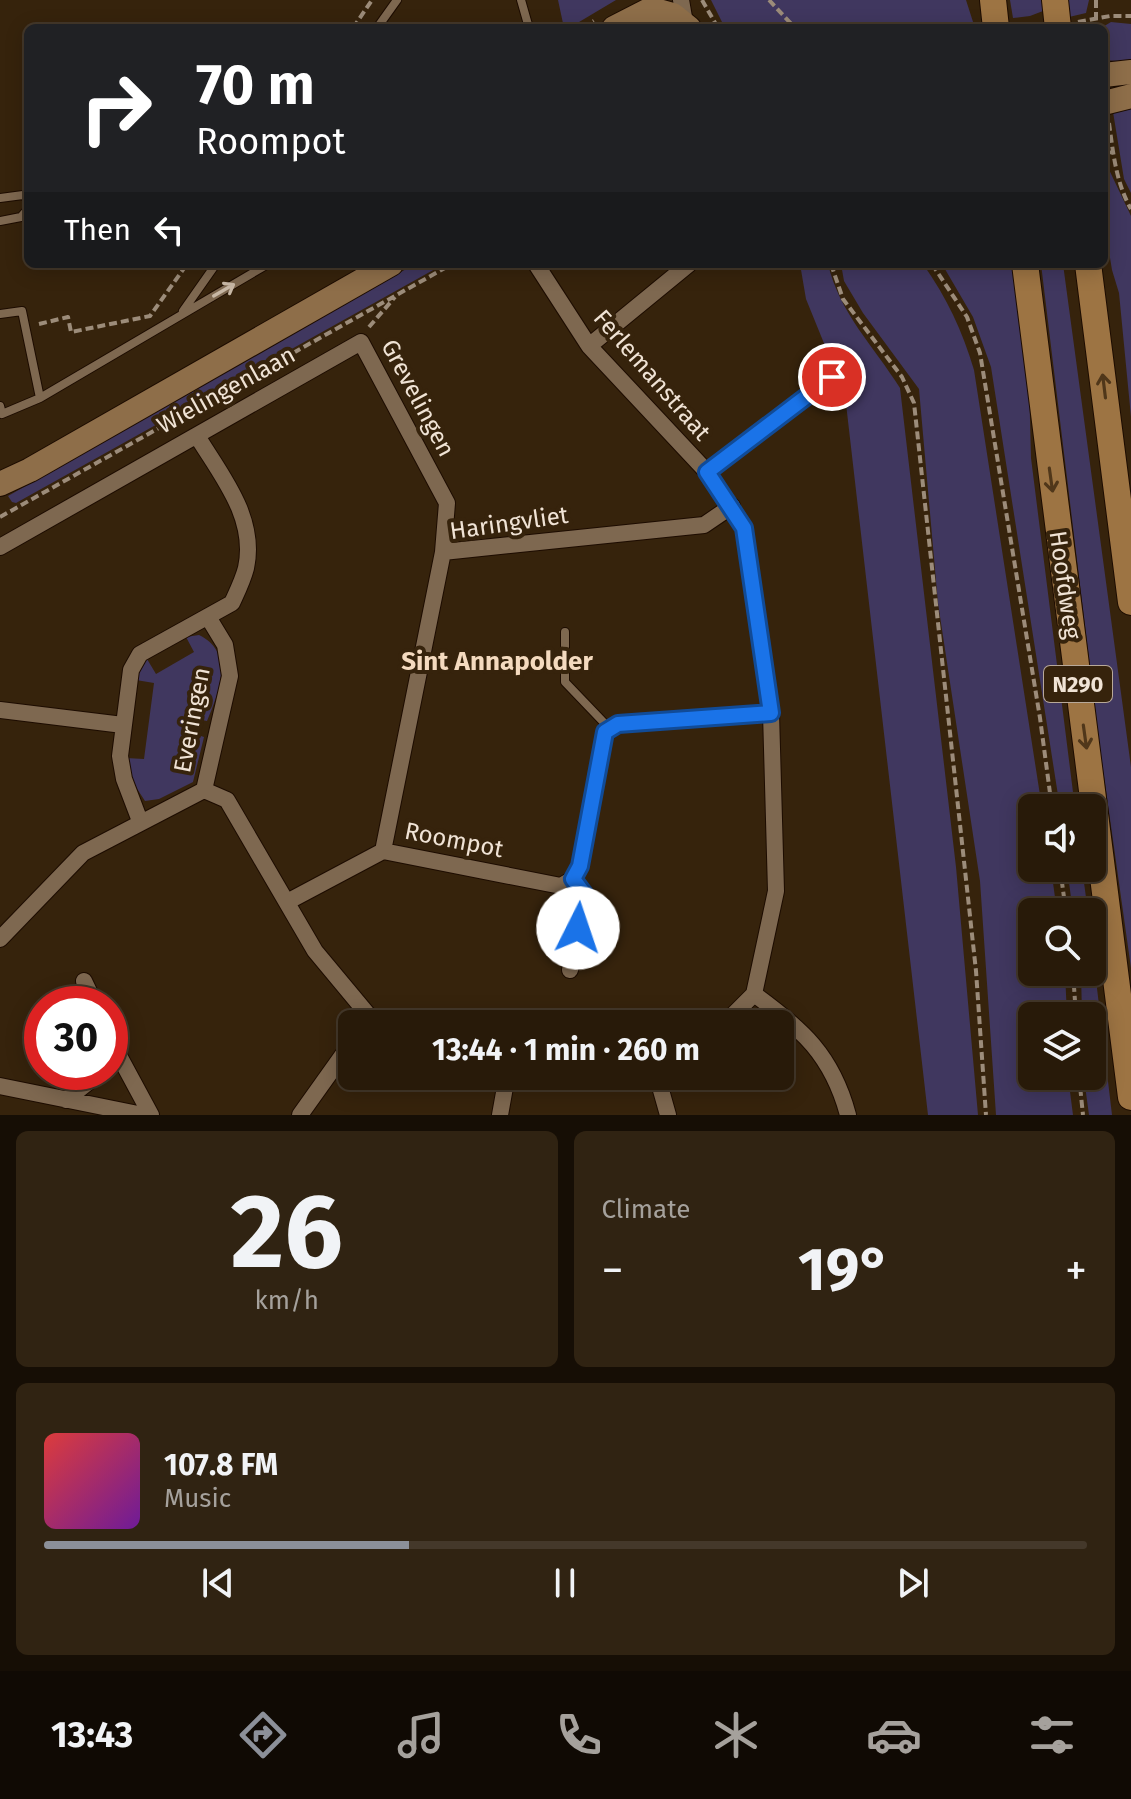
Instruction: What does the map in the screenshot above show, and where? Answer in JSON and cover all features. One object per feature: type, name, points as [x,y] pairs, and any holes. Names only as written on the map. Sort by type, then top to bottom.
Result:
[{"type":"main road","points":[[993,0],[996,24]]},
{"type":"main road","points":[[1055,0],[1058,24]]},
{"type":"main road","name":"Hoofdweg","points":[[1026,268],[1131,1097]]},
{"type":"main road","points":[[1089,268],[1131,602]]},
{"type":"street","points":[[621,24],[655,4],[673,15],[685,17]]},
{"type":"street","points":[[1108,75],[1131,72]]},
{"type":"street","points":[[1108,101],[1131,96]]},
{"type":"street","name":"Wielingenlaan","points":[[0,484],[30,470],[384,268]]},
{"type":"street","name":"Ferlemanstraat","points":[[539,268],[589,346],[707,472],[744,528],[771,713],[776,891],[754,994]]},
{"type":"street","points":[[589,346],[684,268]]},
{"type":"street","name":"Grevelingen","points":[[0,547],[361,342],[447,503],[443,552]]},
{"type":"street","points":[[707,472],[832,377]]},
{"type":"street","name":"Everingen","points":[[140,821],[124,779],[120,756],[131,670],[140,654],[232,603],[246,567],[247,537],[243,514],[197,436]]},
{"type":"street","name":"Haringvliet","points":[[383,851],[443,552],[704,525],[732,506]]},
{"type":"street","name":"Everingen","points":[[204,790],[230,676],[225,645],[208,617]]},
{"type":"street","points":[[0,710],[123,725]]},
{"type":"street","points":[[570,970],[585,895],[573,879],[580,866],[605,732],[618,724],[771,713]]},
{"type":"street","points":[[0,939],[83,853],[204,790],[227,800],[315,951],[362,1010]]},
{"type":"street","name":"Roompot","points":[[287,902],[383,851],[561,886],[573,879]]},
{"type":"street","points":[[84,981],[86,986]]},
{"type":"street","points":[[738,1010],[754,994],[796,1025],[826,1058],[848,1115]]},
{"type":"street","points":[[300,1115],[338,1062]]},
{"type":"street","points":[[128,1082],[151,1115]]},
{"type":"street","points":[[0,1086],[143,1115]]},
{"type":"street","points":[[66,1100],[78,1090]]},
{"type":"street","points":[[500,1115],[504,1090]]},
{"type":"street","points":[[661,1090],[668,1115]]},
{"type":"lane","points":[[380,24],[397,0]]},
{"type":"lane","points":[[521,0],[528,24]]},
{"type":"lane","points":[[0,198],[24,196]]},
{"type":"lane","points":[[0,221],[24,214]]},
{"type":"lane","points":[[181,315],[213,268]]},
{"type":"lane","points":[[0,406],[2,414],[40,398],[261,268]]},
{"type":"lane","points":[[0,314],[22,311],[40,398]]},
{"type":"lane","points":[[565,632],[565,682],[610,729]]},
{"type":"path","points":[[356,24],[372,0]]},
{"type":"path","points":[[702,0],[716,24]]},
{"type":"path","points":[[769,0],[791,24]]},
{"type":"path","points":[[1095,24],[1096,0]]},
{"type":"path","points":[[1095,21],[1110,16],[1131,16]]},
{"type":"path","points":[[1108,121],[1124,197],[1131,209]]},
{"type":"path","points":[[1108,153],[1113,152]]},
{"type":"path","points":[[25,327],[68,317],[71,332],[150,316],[184,268]]},
{"type":"path","name":"Wielingenlaan","points":[[0,517],[445,268]]},
{"type":"path","points":[[832,268],[843,299],[902,377],[914,403],[976,971],[986,1115]]},
{"type":"path","points":[[935,268],[967,317],[980,353],[1050,794]]},
{"type":"path","points":[[352,346],[399,293]]},
{"type":"path","points":[[1080,1090],[1083,1115]]},
{"type":"shaded area","points":[[558,0],[616,0],[576,24],[563,24]]},
{"type":"shaded area","points":[[711,0],[966,0],[974,24],[724,24]]},
{"type":"shaded area","points":[[1010,0],[1043,0],[1043,11],[1013,18]]},
{"type":"shaded area","points":[[1067,0],[1089,0],[1086,13],[1069,17]]},
{"type":"shaded area","points":[[1108,24],[1131,24],[1131,62],[1108,60]]},
{"type":"shaded area","points":[[1131,104],[1131,193],[1124,179],[1113,112]]},
{"type":"shaded area","points":[[1108,167],[1131,216],[1131,417],[1119,293],[1108,246]]},
{"type":"shaded area","points":[[408,268],[437,268],[16,503],[8,496]]},
{"type":"shaded area","points":[[801,268],[829,268],[849,314],[900,388],[956,867],[978,1115],[928,1115],[845,395],[806,299]]},
{"type":"shaded area","points":[[842,268],[926,268],[953,315],[974,370],[1040,794],[1018,794],[1018,882],[1053,882],[1055,898],[1018,898],[1018,986],[1066,986],[1066,1002],[1018,1002],[1018,1090],[1070,1090],[1073,1115],[996,1115],[980,881],[938,603],[919,389],[863,313],[844,281]]},
{"type":"shaded area","points":[[944,268],[1015,268],[1029,381],[1031,458],[1073,794],[1058,794],[991,367],[973,317]]},
{"type":"shaded area","points":[[1041,268],[1064,268],[1131,767],[1131,968],[1099,741]]},
{"type":"shaded area","points":[[199,635],[210,642],[217,652],[221,674],[207,721],[197,719],[195,734],[204,737],[193,782],[159,799],[145,801],[130,778],[126,758],[144,759],[154,683],[136,680],[138,669],[147,659],[156,674],[194,652],[186,637]]},
{"type":"shaded area","points":[[1069,882],[1084,882],[1086,898],[1071,898]]},
{"type":"shaded area","points":[[1081,986],[1097,986],[1099,1002],[1082,1002]]},
{"type":"shaded area","points":[[1106,1064],[1112,1115],[1089,1115],[1086,1090],[1106,1090]]},
{"type":"district","name":"Sint Annapolder","points":[[497,661]]},
{"type":"route","points":[[578,928],[585,895],[573,879],[580,866],[605,732],[618,724],[771,713],[744,528],[707,472],[832,377]]}]
